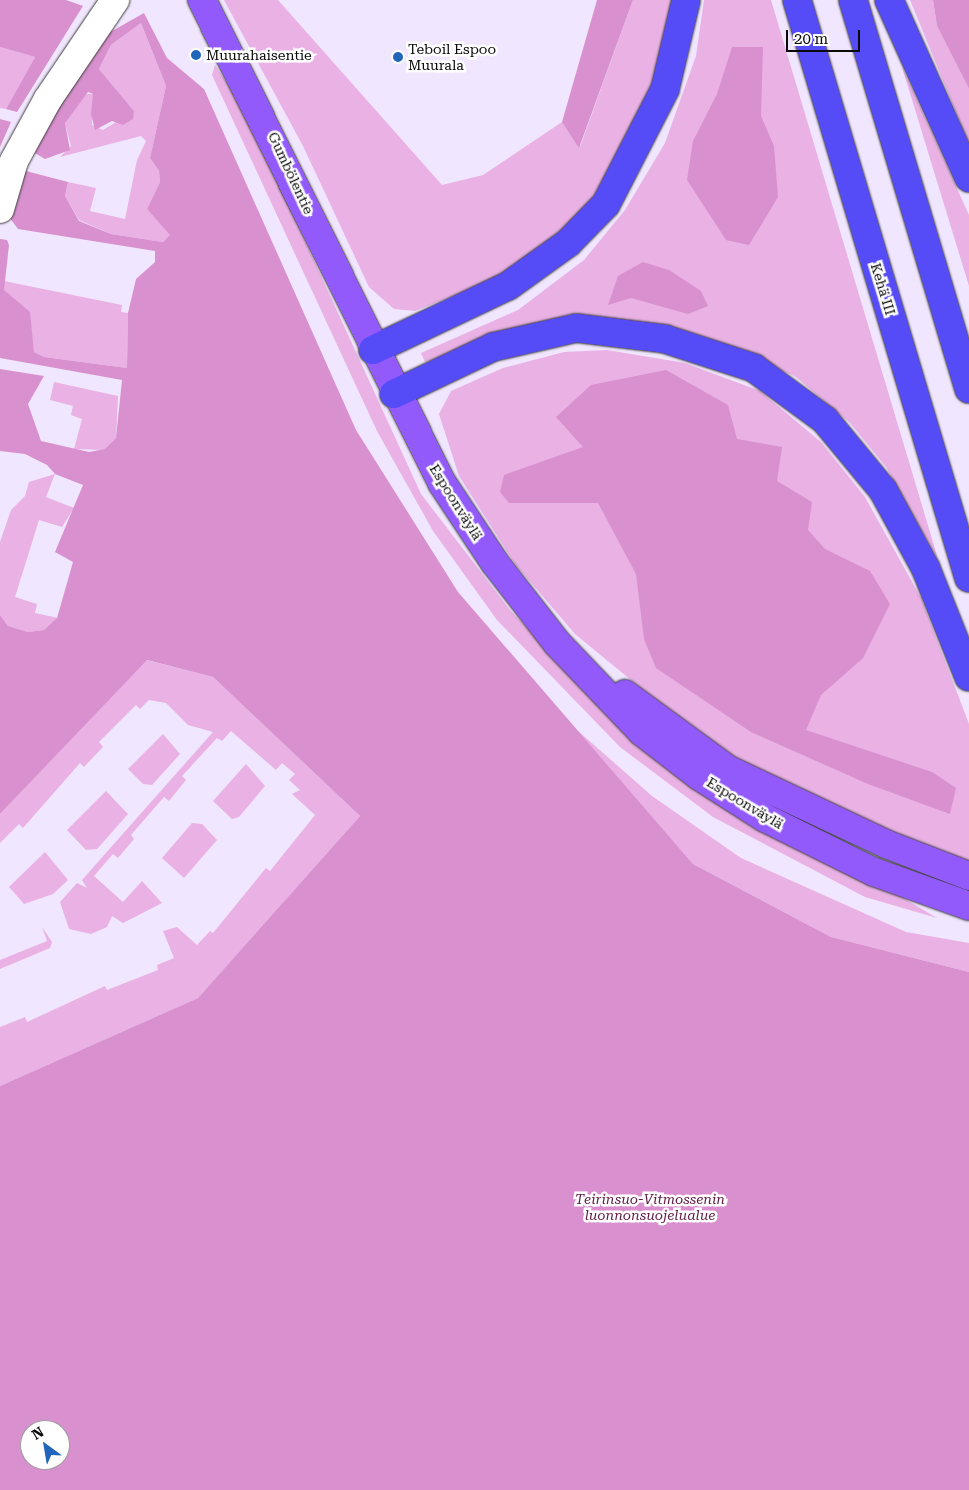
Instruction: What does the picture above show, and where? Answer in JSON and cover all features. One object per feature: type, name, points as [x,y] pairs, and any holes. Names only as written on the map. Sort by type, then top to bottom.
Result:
[{"type":"highway","points":[[373,350],[508,286],[568,243],[606,204],[665,89],[686,0]]},
{"type":"highway","name":"Kehä III","points":[[797,0],[969,578]]},
{"type":"highway","points":[[853,0],[969,389]]},
{"type":"highway","points":[[889,0],[969,178]]},
{"type":"highway","points":[[394,394],[493,346],[576,328],[665,339],[754,368],[825,420],[883,490],[926,569],[969,677]]},
{"type":"main road","name":"Gumbölentie","points":[[202,0],[278,145],[373,350]]},
{"type":"main road","name":"Espoonväylä","points":[[373,350],[394,394],[448,491],[495,563],[558,643],[642,732],[699,776],[765,818],[874,872],[969,906]]},
{"type":"main road","name":"Espoonväylä","points":[[558,643],[730,770],[886,844],[969,876]]},
{"type":"street","points":[[0,209],[14,161],[48,99],[115,0]]},
{"type":"shaded area","points":[[224,0],[278,0],[442,185],[483,175],[562,122],[580,147],[633,0],[672,0],[665,50],[642,112],[617,165],[586,209],[508,274],[415,311],[394,309],[369,287],[303,146]]},
{"type":"shaded area","points":[[704,0],[771,0],[938,559],[886,467],[850,423],[796,377],[726,345],[629,321],[425,362],[421,353],[518,310],[584,260],[625,210],[665,143],[696,56]]},
{"type":"shaded area","points":[[910,0],[933,0],[937,26],[969,89],[969,144]]},
{"type":"shaded area","points":[[141,23],[166,86],[150,158],[159,171],[160,182],[147,209],[171,235],[163,242],[111,234],[79,220],[65,196],[68,182],[96,188],[90,211],[125,219],[137,160],[146,141],[141,136],[60,157],[71,146],[65,123],[82,94],[93,94],[92,125],[103,130],[134,111],[99,69],[111,45]]},
{"type":"shaded area","points":[[0,47],[35,57],[6,109],[0,108]]},
{"type":"shaded area","points":[[215,65],[245,110],[421,494],[510,610],[629,735],[937,918],[865,897],[713,817],[620,747],[497,620],[433,531],[377,431],[212,75]]},
{"type":"shaded area","points":[[902,67],[969,215],[969,286]]},
{"type":"shaded area","points":[[4,281],[122,305],[121,312],[128,313],[127,368],[44,357],[34,352],[32,338],[4,290]]},
{"type":"shaded area","points":[[607,350],[685,363],[760,391],[821,442],[865,497],[921,598],[969,724],[969,861],[920,845],[759,772],[688,727],[575,634],[515,564],[459,476],[439,414],[451,391],[503,368],[564,352]]},
{"type":"shaded area","points":[[54,382],[118,396],[116,438],[105,450],[74,449],[82,419],[71,415],[73,406],[50,400]]},
{"type":"shaded area","points":[[55,474],[46,497],[74,508],[62,527],[39,520],[15,597],[37,604],[35,613],[58,618],[44,630],[28,632],[8,626],[0,615],[0,542],[11,510],[25,496],[29,482]]},
{"type":"shaded area","points":[[146,660],[213,677],[360,816],[198,998],[0,1086],[0,1027],[25,1017],[27,1022],[105,986],[107,990],[158,970],[157,965],[174,958],[163,931],[177,927],[197,945],[210,931],[213,933],[266,868],[270,871],[315,815],[292,794],[300,790],[289,780],[295,774],[282,763],[276,770],[231,731],[222,741],[217,738],[182,776],[186,780],[169,801],[164,797],[131,835],[134,839],[118,858],[113,854],[94,876],[123,902],[142,881],[162,903],[123,923],[112,916],[107,927],[91,934],[69,929],[60,902],[77,883],[87,888],[82,880],[213,732],[188,725],[166,703],[149,700],[140,709],[136,705],[99,742],[103,747],[84,767],[80,763],[23,828],[19,824],[0,843],[0,814]]},
{"type":"shaded area","points":[[577,730],[652,796],[741,858],[906,932],[969,943],[969,972],[831,937],[693,864]]},
{"type":"shaded area","points":[[163,734],[180,754],[152,785],[143,784],[128,769]]},
{"type":"shaded area","points":[[246,764],[265,786],[239,817],[232,819],[213,801]]},
{"type":"shaded area","points":[[106,791],[128,814],[97,849],[86,850],[67,830]]},
{"type":"shaded area","points":[[192,823],[202,824],[217,840],[184,878],[162,858]]},
{"type":"shaded area","points":[[45,852],[68,880],[53,894],[24,904],[9,887]]},
{"type":"shaded area","points":[[42,927],[52,942],[50,948],[0,969],[0,960],[47,941]]},
{"type":"green space","points":[[0,0],[66,0],[83,6],[17,112],[6,109],[35,57],[0,47]]},
{"type":"green space","points":[[597,0],[633,0],[579,148],[562,122]]},
{"type":"green space","points":[[933,0],[969,0],[969,89],[937,26]]},
{"type":"green space","name":"Teirinsuo-Vitmossenin luonnonsuojelualue","points":[[144,13],[167,58],[204,89],[356,430],[458,592],[693,864],[831,937],[969,972],[969,1490],[0,1490],[0,1086],[198,998],[360,816],[213,677],[147,660],[0,814],[0,615],[8,626],[28,632],[44,630],[57,618],[73,562],[55,552],[83,485],[55,474],[47,465],[25,454],[0,451],[0,369],[44,376],[28,404],[41,441],[89,452],[105,449],[116,438],[122,380],[0,358],[0,239],[7,240],[9,245],[4,290],[30,312],[34,352],[44,357],[127,368],[128,313],[136,279],[155,262],[155,251],[18,229],[7,214],[21,174],[26,171],[68,182],[65,196],[79,221],[111,234],[163,242],[170,235],[147,209],[160,182],[159,171],[150,158],[166,86],[141,23],[111,45],[99,69],[134,111],[133,119],[123,125],[112,121],[95,130],[91,114],[93,94],[88,92],[65,123],[70,150],[45,159],[33,152],[98,39]]},
{"type":"green space","points":[[732,47],[763,47],[761,116],[774,146],[778,197],[749,245],[726,240],[687,180],[693,141],[717,94]]},
{"type":"green space","points":[[0,119],[11,122],[0,147]]},
{"type":"green space","points":[[643,262],[669,270],[701,291],[708,306],[688,314],[631,298],[608,305],[618,276]]},
{"type":"green space","points":[[666,370],[728,405],[737,439],[782,447],[777,481],[812,502],[808,530],[825,549],[870,571],[890,604],[863,658],[821,695],[806,730],[932,772],[956,788],[950,814],[868,784],[751,732],[656,668],[644,639],[636,574],[598,503],[509,503],[500,492],[504,475],[583,447],[556,417],[591,385]]},
{"type":"place","name":"Muurahaisentie","points":[[196,55]]},
{"type":"place","name":"Teboil Espoo Muurala","points":[[398,57]]}]
